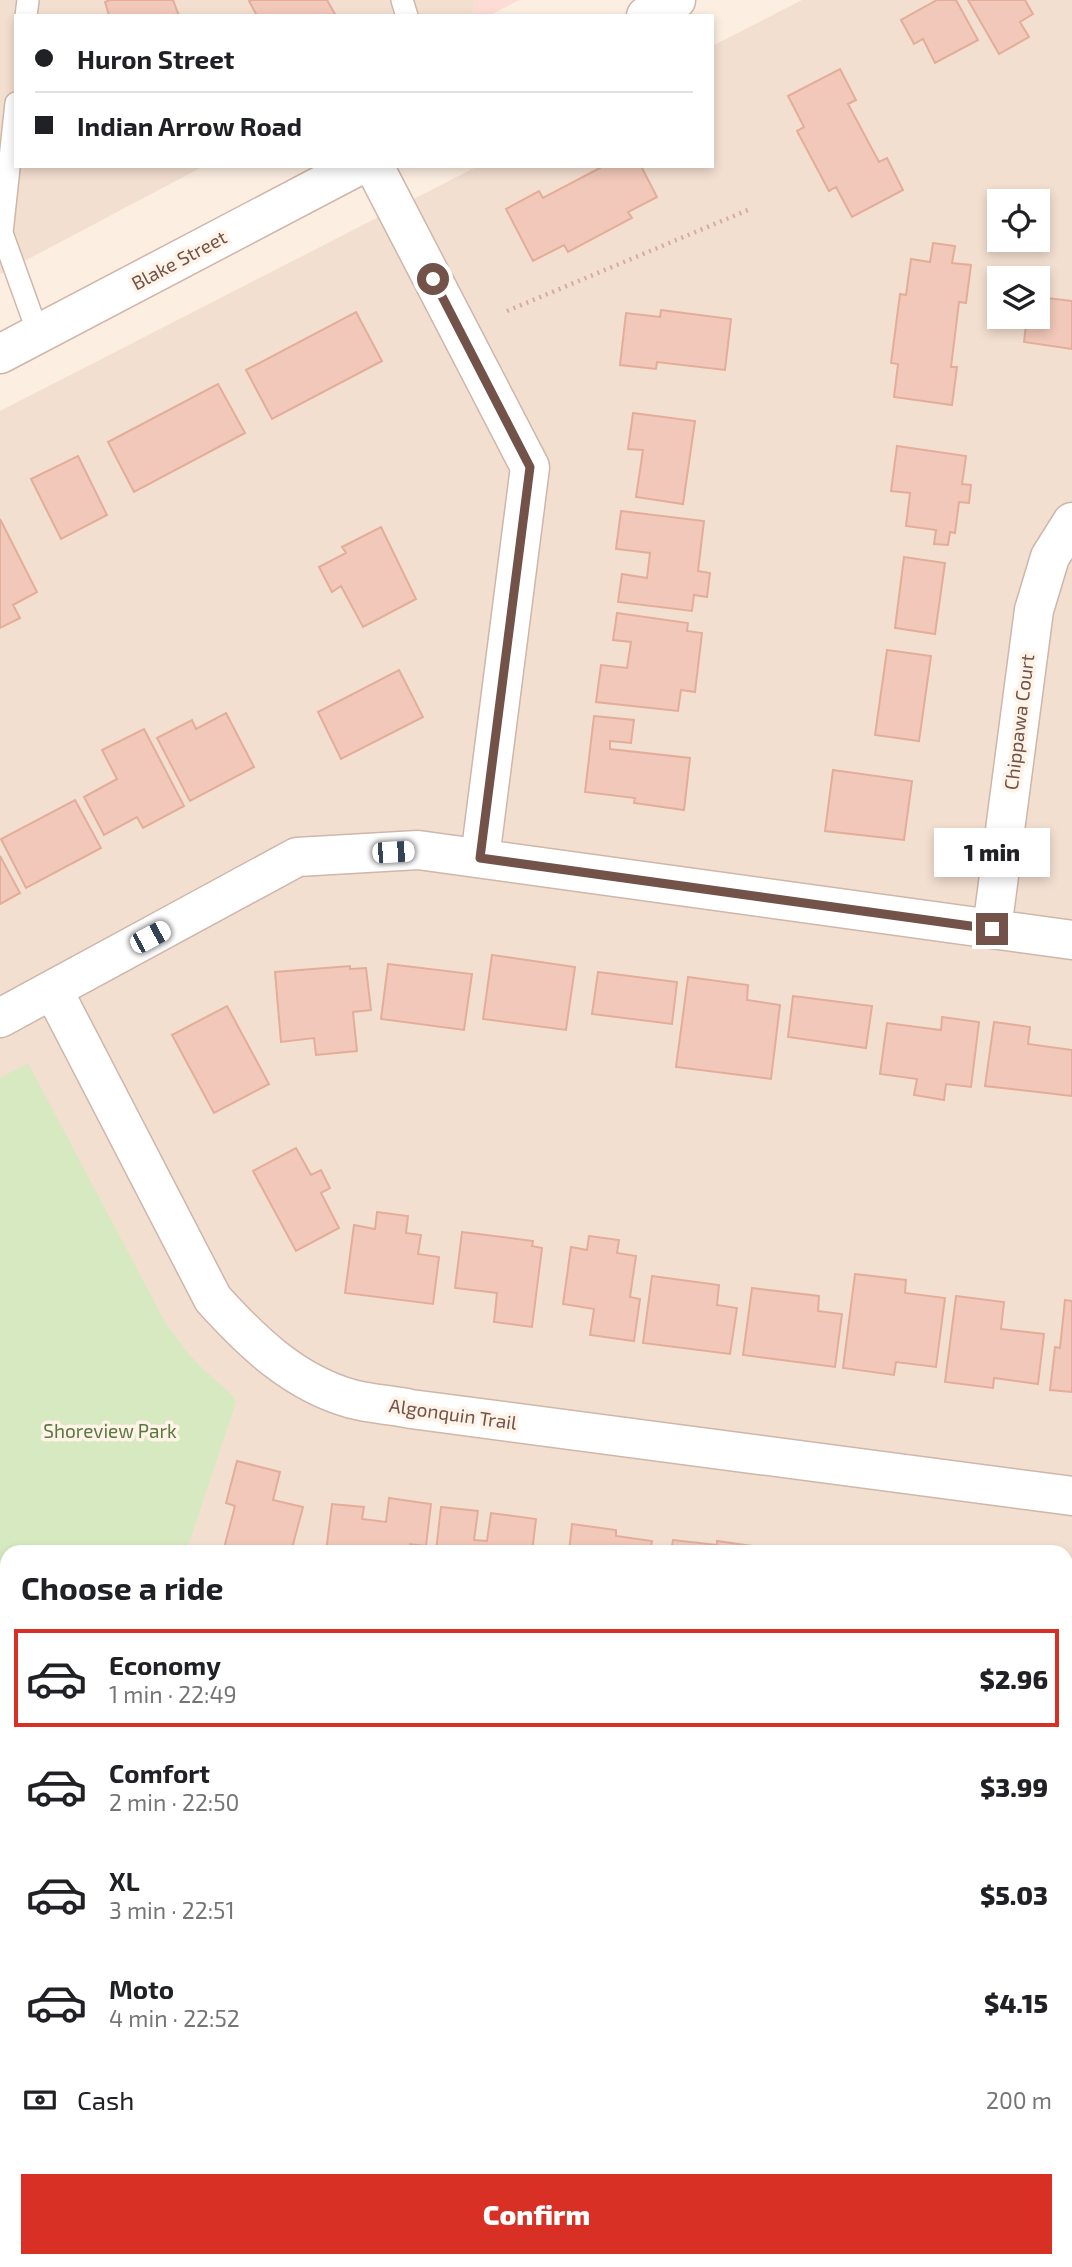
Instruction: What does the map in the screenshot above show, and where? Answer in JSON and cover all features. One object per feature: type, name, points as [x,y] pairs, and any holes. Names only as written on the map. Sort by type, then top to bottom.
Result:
[{"type":"street","points":[[650,14],[676,0]]},
{"type":"street","name":"Blake Street","points":[[0,354],[354,168]]},
{"type":"street","points":[[375,168],[530,467],[480,858]]},
{"type":"street","name":"Chippawa Court","points":[[992,929],[1034,610],[1050,557],[1072,522]]},
{"type":"street","points":[[0,1018],[297,857],[418,850],[1072,940]]},
{"type":"street","name":"Algonquin Trail","points":[[53,990],[213,1299],[247,1336],[284,1367],[317,1385],[352,1399],[411,1409],[1072,1496]]},
{"type":"lane","points":[[14,122],[2,233],[38,333]]},
{"type":"path","points":[[507,311],[748,210]]},
{"type":"shaded area","points":[[0,0],[475,0],[473,14],[14,14],[14,168],[200,168],[0,274]]},
{"type":"shaded area","points":[[475,0],[519,0],[493,14],[473,14]]},
{"type":"shaded area","points":[[802,0],[1072,0],[1072,1545],[0,1545],[0,411],[474,168],[714,168],[714,45]]},
{"type":"green space","name":"Shoreview Park","points":[[28,1063],[165,1322],[185,1350],[236,1402],[188,1545],[0,1545],[0,1078]]},
{"type":"building","points":[[173,0],[178,14],[109,14],[105,2]]},
{"type":"building","points":[[327,0],[335,14],[256,14],[249,1]]},
{"type":"building","points":[[937,0],[956,0],[978,40],[935,63],[923,39],[914,44],[901,20]]},
{"type":"building","points":[[968,0],[1025,0],[1033,14],[1020,22],[1029,37],[999,54]]},
{"type":"building","points":[[840,69],[856,100],[848,104],[879,162],[887,158],[903,190],[852,217],[836,187],[829,191],[797,131],[804,127],[788,96]]},
{"type":"building","points":[[600,168],[642,168],[657,197],[628,212],[632,218],[568,252],[564,245],[533,261],[506,209],[539,191],[543,198]]},
{"type":"building","points":[[933,243],[955,246],[952,263],[971,265],[966,303],[959,302],[951,367],[957,367],[952,405],[894,397],[898,364],[891,363],[900,294],[906,295],[911,259],[930,262]]},
{"type":"building","points":[[1050,298],[1072,301],[1072,349],[1024,342],[1026,329],[1050,329]]},
{"type":"building","points":[[661,310],[731,319],[725,370],[657,362],[656,369],[620,365],[626,313],[660,317]]},
{"type":"building","points":[[356,312],[382,361],[272,419],[246,370]]},
{"type":"building","points":[[218,384],[245,433],[134,492],[108,442]]},
{"type":"building","points":[[633,413],[695,421],[683,504],[636,497],[643,450],[628,449]]},
{"type":"building","points":[[897,446],[966,456],[962,484],[971,485],[969,503],[959,502],[955,533],[950,532],[948,545],[934,544],[936,530],[906,526],[910,493],[891,491]]},
{"type":"building","points":[[78,456],[107,515],[61,539],[31,479]]},
{"type":"building","points":[[621,511],[704,521],[698,571],[710,573],[707,597],[694,595],[692,611],[618,602],[622,574],[647,578],[650,553],[616,549]]},
{"type":"building","points":[[0,519],[37,592],[13,605],[20,618],[0,628]]},
{"type":"building","points":[[381,527],[416,599],[363,627],[341,586],[332,592],[319,567],[346,553],[342,547]]},
{"type":"building","points":[[904,557],[945,563],[935,634],[895,628]]},
{"type":"building","points":[[617,613],[688,623],[687,631],[702,633],[695,692],[681,690],[678,711],[596,702],[601,665],[627,668],[631,642],[613,640]]},
{"type":"building","points":[[887,650],[931,656],[919,741],[875,735]]},
{"type":"building","points":[[399,670],[423,717],[341,759],[318,712]]},
{"type":"building","points":[[226,713],[254,767],[190,801],[157,738],[192,720],[196,729]]},
{"type":"building","points":[[594,716],[634,720],[631,743],[610,741],[610,749],[690,758],[684,810],[634,803],[635,798],[585,792]]},
{"type":"building","points":[[144,729],[184,806],[143,828],[137,817],[104,835],[84,797],[117,779],[102,750]]},
{"type":"building","points":[[833,770],[912,781],[904,840],[825,831]]},
{"type":"building","points":[[75,800],[101,848],[26,888],[1,839]]},
{"type":"building","points":[[0,856],[20,893],[0,904]]},
{"type":"building","points":[[492,955],[575,967],[566,1030],[483,1019]]},
{"type":"building","points":[[388,964],[472,974],[464,1030],[381,1019]]},
{"type":"building","points":[[350,966],[350,969],[366,968],[371,1010],[353,1012],[357,1051],[316,1055],[314,1038],[281,1042],[275,972]]},
{"type":"building","points":[[598,972],[677,982],[672,1024],[592,1014]]},
{"type":"building","points":[[688,977],[748,985],[747,1000],[780,1005],[771,1079],[676,1067]]},
{"type":"building","points":[[793,996],[872,1006],[866,1048],[788,1037]]},
{"type":"building","points":[[227,1006],[269,1084],[214,1113],[172,1035]]},
{"type":"building","points":[[942,1017],[979,1022],[971,1087],[946,1084],[944,1100],[914,1095],[917,1079],[880,1074],[887,1023],[941,1030]]},
{"type":"building","points":[[994,1022],[1030,1027],[1028,1044],[1072,1050],[1072,1096],[985,1086]]},
{"type":"building","points":[[296,1148],[311,1175],[321,1170],[330,1188],[321,1193],[339,1228],[296,1251],[253,1171]]},
{"type":"building","points":[[377,1212],[408,1216],[406,1233],[421,1235],[418,1254],[439,1257],[433,1304],[345,1293],[354,1225],[375,1229]]},
{"type":"building","points":[[462,1232],[533,1241],[532,1246],[542,1248],[532,1327],[494,1322],[497,1293],[455,1288]]},
{"type":"building","points":[[589,1236],[619,1240],[617,1253],[636,1256],[630,1297],[640,1299],[634,1341],[590,1335],[594,1309],[563,1304],[571,1247],[587,1250]]},
{"type":"building","points":[[855,1274],[906,1280],[905,1293],[945,1298],[936,1367],[896,1362],[894,1375],[843,1368]]},
{"type":"building","points":[[652,1276],[719,1285],[717,1305],[737,1308],[730,1354],[643,1343]]},
{"type":"building","points":[[752,1288],[819,1296],[818,1311],[842,1314],[835,1367],[743,1355]]},
{"type":"building","points":[[956,1296],[1004,1302],[1001,1329],[1044,1334],[1038,1384],[994,1378],[993,1388],[945,1382]]},
{"type":"building","points":[[1065,1300],[1072,1301],[1072,1392],[1050,1390],[1055,1347],[1060,1348]]},
{"type":"building","points":[[237,1461],[280,1472],[273,1500],[303,1507],[293,1545],[225,1545],[235,1506],[226,1503]]},
{"type":"building","points":[[389,1498],[431,1504],[426,1545],[327,1545],[332,1504],[364,1507],[362,1519],[386,1522]]},
{"type":"building","points":[[441,1507],[478,1511],[474,1540],[487,1541],[491,1513],[536,1519],[533,1545],[437,1545]]},
{"type":"building","points":[[572,1524],[616,1530],[616,1536],[652,1541],[651,1545],[570,1545]]},
{"type":"building","points":[[673,1540],[717,1545],[672,1545]]},
{"type":"building","points":[[717,1541],[745,1545],[717,1545]]},
{"type":"route","points":[[433,279],[530,467],[480,858],[992,929]]}]
